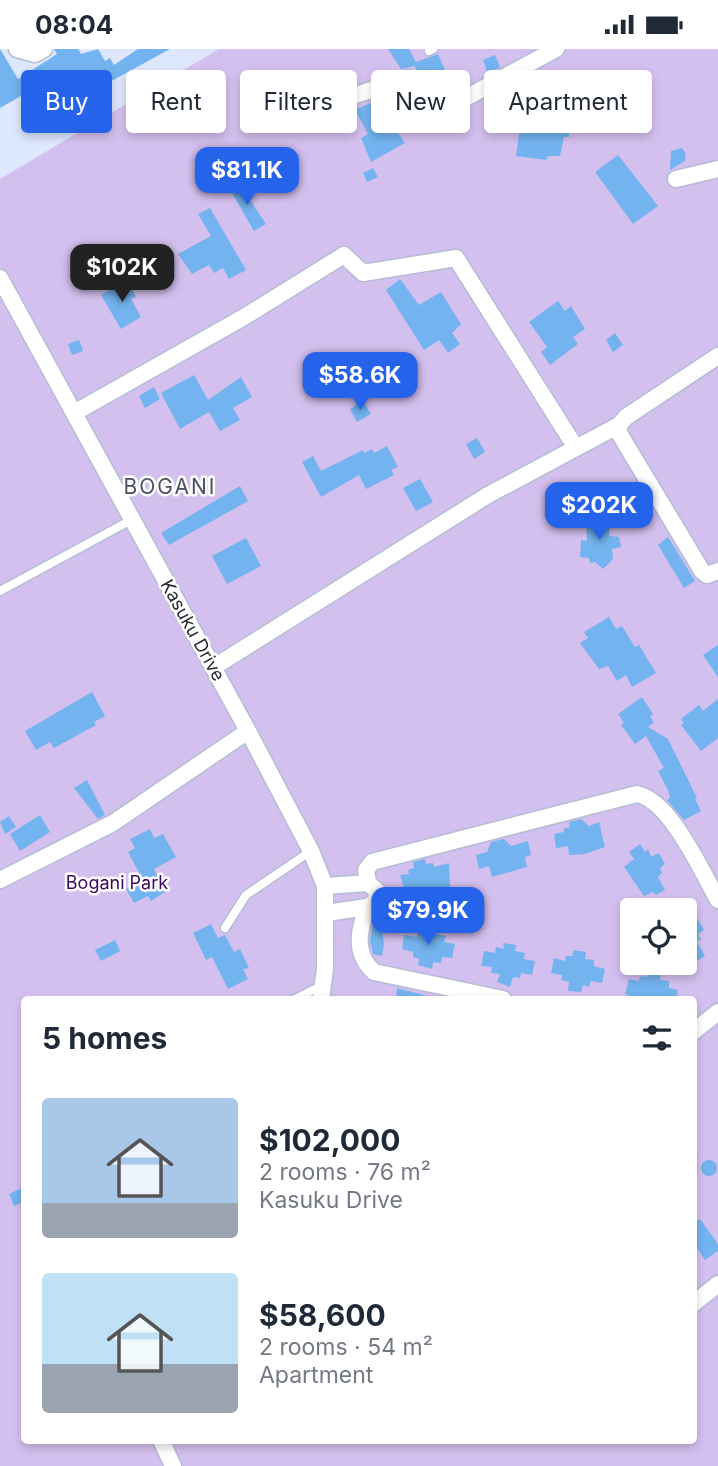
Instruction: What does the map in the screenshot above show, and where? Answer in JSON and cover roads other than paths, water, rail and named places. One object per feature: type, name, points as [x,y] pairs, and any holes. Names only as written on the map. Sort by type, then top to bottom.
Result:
[{"type":"street","points":[[17,49],[35,54],[44,49]]},
{"type":"street","points":[[357,95],[408,78],[436,114],[556,49]]},
{"type":"street","points":[[676,179],[718,169]]},
{"type":"street","points":[[74,413],[244,317],[344,255],[363,273],[456,258],[576,448]]},
{"type":"street","name":"Kasuku Drive","points":[[0,278],[214,667],[311,851],[326,886],[322,992]]},
{"type":"street","points":[[214,667],[488,495],[619,425],[626,417],[718,356]]},
{"type":"street","points":[[619,425],[619,433],[682,542],[702,571],[707,575],[718,571]]},
{"type":"street","points":[[0,880],[113,823],[248,731]]},
{"type":"street","points":[[368,883],[366,870],[372,862],[637,794],[646,796],[665,811],[718,901]]},
{"type":"street","points":[[326,886],[368,883],[374,887],[378,898],[368,907],[357,934],[364,959],[374,972],[489,996]]},
{"type":"street","points":[[327,913],[368,907]]},
{"type":"street","points":[[697,1029],[718,1012]]},
{"type":"street","points":[[697,1301],[718,1284]]},
{"type":"street","points":[[163,1444],[173,1466]]},
{"type":"lane","points":[[0,591],[133,519]]},
{"type":"lane","points":[[225,928],[246,895],[311,851]]},
{"type":"district","name":"BOGANI","points":[[170,486]]},
{"type":"park label","name":"Bogani Park","points":[[117,882]]}]
